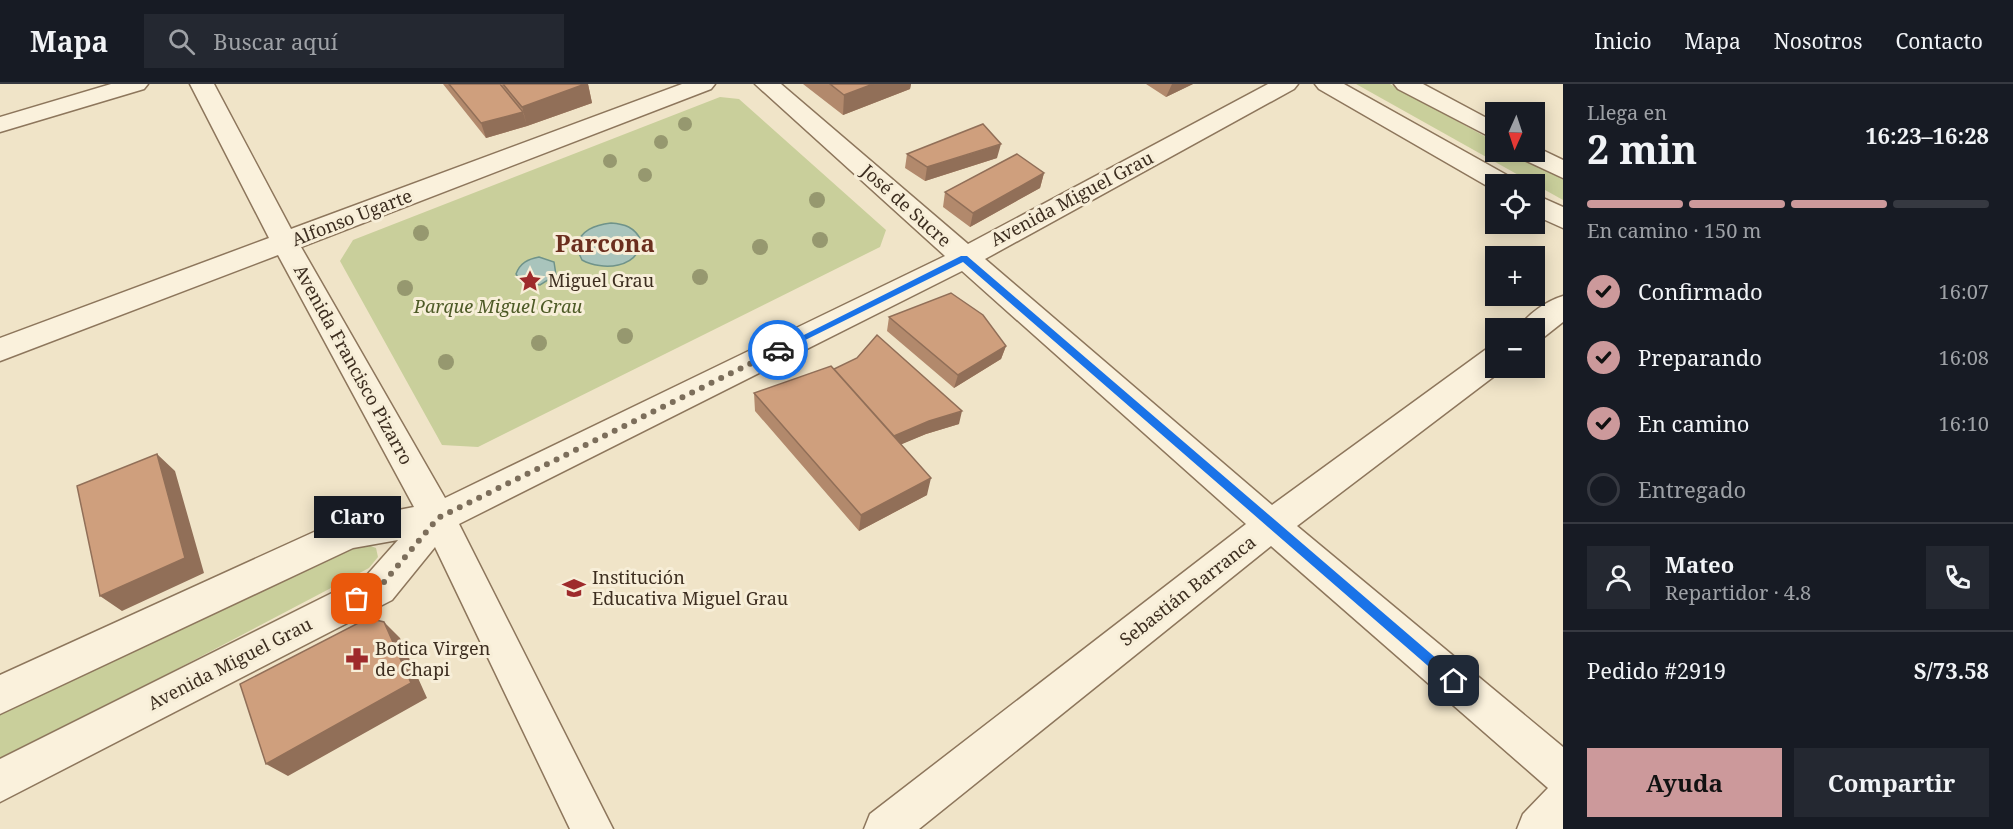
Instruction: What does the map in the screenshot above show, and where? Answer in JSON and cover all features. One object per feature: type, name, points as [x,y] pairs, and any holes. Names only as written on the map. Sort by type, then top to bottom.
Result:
[{"type":"street","points":[[0,125],[136,84]]},
{"type":"street","name":"Avenida Francisco Pizarro","points":[[202,84],[285,243],[438,518],[592,829]]},
{"type":"street","name":"Alfonso Ugarte","points":[[0,350],[702,84]]},
{"type":"street","name":"José de Sucre","points":[[767,84],[1271,525],[1563,774]]},
{"type":"street","name":"Avenida Miguel Grau","points":[[0,695],[348,533],[438,518],[964,258],[1286,84]]},
{"type":"street","points":[[1328,84],[1486,174]]},
{"type":"street","points":[[1406,84],[1485,127]]},
{"type":"street","points":[[1545,160],[1563,170]]},
{"type":"street","points":[[1545,209],[1563,219]]},
{"type":"street","points":[[1545,320],[1563,307]]},
{"type":"street","name":"Sebastián Barranca","points":[[885,829],[1271,525],[1485,366]]},
{"type":"street","name":"Avenida Miguel Grau","points":[[0,781],[379,588],[438,518]]},
{"type":"street","points":[[1538,829],[1563,803]]},
{"type":"green space","points":[[1356,84],[1390,84],[1485,136],[1485,156]]},
{"type":"green space","name":"Parque Miguel Grau","points":[[720,97],[739,99],[886,230],[880,247],[478,447],[442,445],[340,261],[353,240]]},
{"type":"green space","points":[[1495,162],[1532,162],[1563,179],[1563,200],[1545,190],[1545,174],[1517,174]]},
{"type":"green space","points":[[360,542],[376,548],[378,557],[369,568],[0,762],[0,710]]},
{"type":"water","points":[[611,223],[629,227],[641,240],[639,250],[634,257],[627,262],[609,266],[599,266],[582,260],[576,247],[581,236],[594,227]]},
{"type":"water","points":[[539,257],[554,262],[556,275],[540,285],[521,282],[516,274],[522,264]]},
{"type":"building","points":[[449,84],[500,84],[523,112],[481,123]]},
{"type":"building","points":[[503,84],[585,84],[522,107]]},
{"type":"building","points":[[830,84],[873,84],[844,95]]},
{"type":"building","points":[[983,124],[1001,144],[927,167],[907,154]]},
{"type":"building","points":[[1017,154],[1044,173],[973,213],[945,192]]},
{"type":"building","points":[[951,293],[983,315],[1006,346],[958,375],[889,317]]},
{"type":"building","points":[[877,335],[962,411],[929,421],[894,436],[834,369],[857,358]]},
{"type":"building","points":[[831,366],[931,478],[861,515],[754,393]]},
{"type":"building","points":[[157,454],[185,558],[100,596],[77,486]]},
{"type":"building","points":[[368,618],[384,622],[411,683],[266,764],[240,684]]},
{"type":"way so far","points":[[357,599],[379,588],[438,518],[778,350]]},
{"type":"place","name":"Miguel Grau","points":[[530,281]]},
{"type":"place","name":"Institución Educativa Miguel Grau","points":[[574,588]]},
{"type":"place","name":"Claro","points":[[357,599]]},
{"type":"place","name":"Botica Virgen de Chapi","points":[[357,659]]},
{"type":"district","name":"Parcona","points":[[605,244]]},
{"type":"route","points":[[778,350],[964,258],[1454,681]]}]
